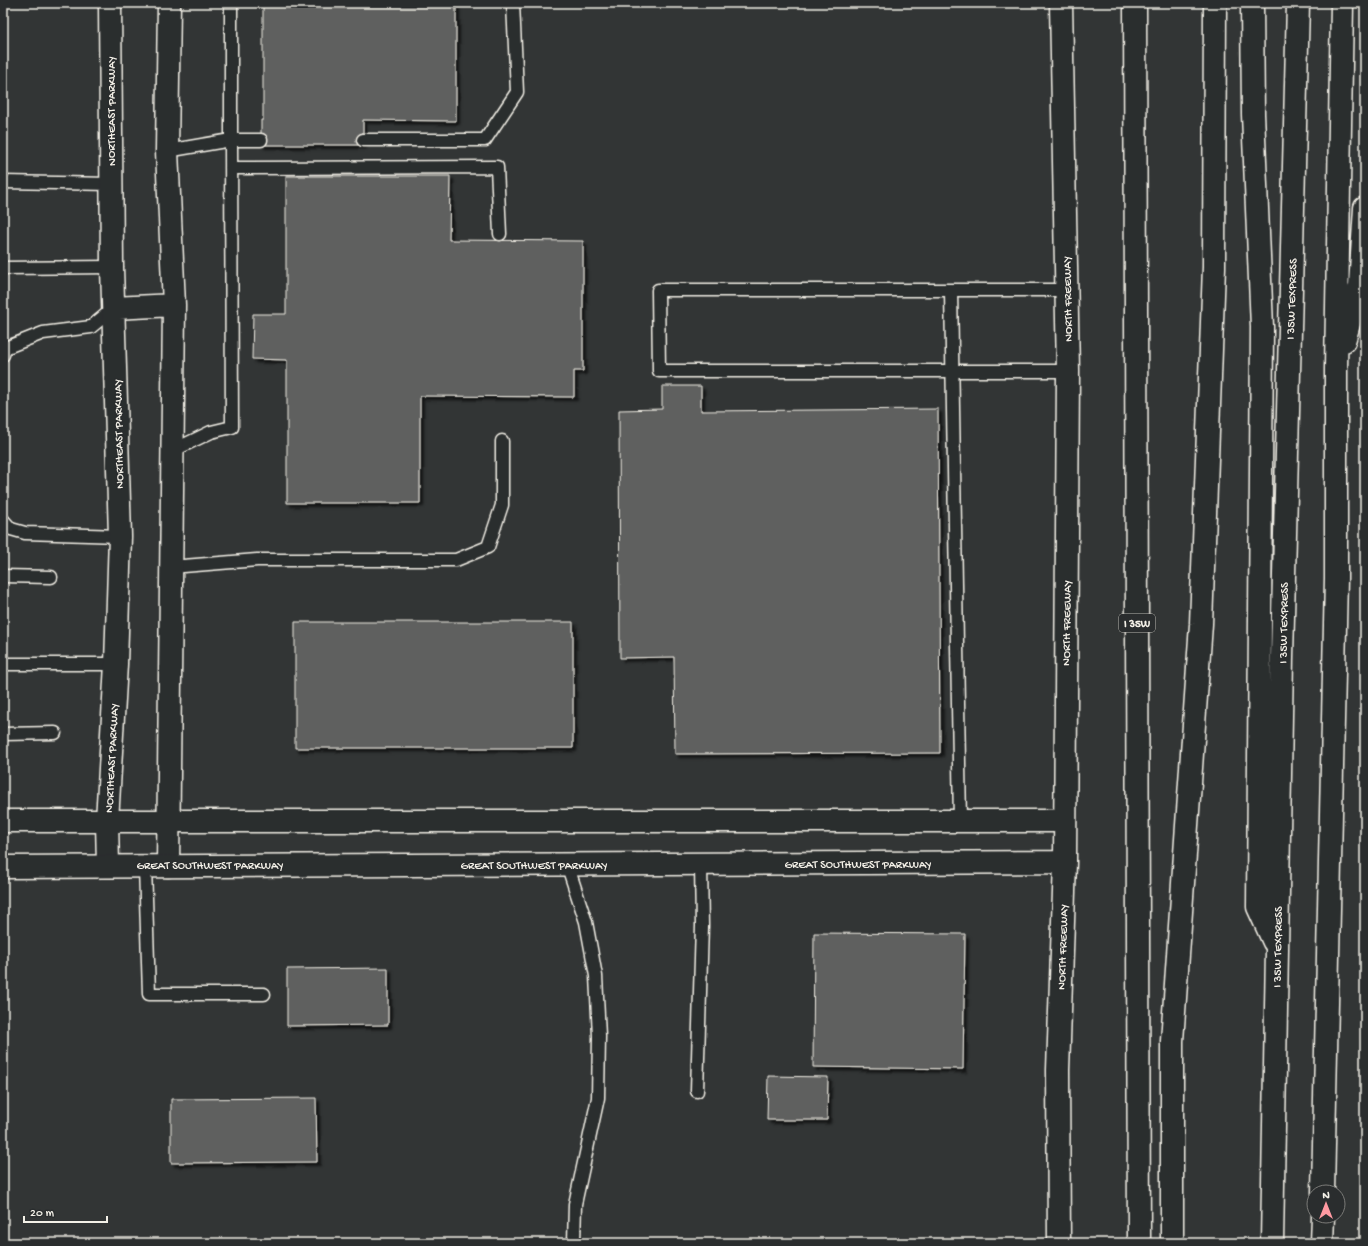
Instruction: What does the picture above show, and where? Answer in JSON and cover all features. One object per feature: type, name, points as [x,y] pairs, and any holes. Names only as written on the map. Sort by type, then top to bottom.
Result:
[{"type":"main road","name":"NORTHEAST PARKWAY","points":[[108,866],[107,821],[116,664],[120,536],[112,267],[110,3]]},
{"type":"main road","points":[[168,866],[167,822],[174,305],[167,151],[169,3]]},
{"type":"main road","name":"NORTH FREEWAY","points":[[1059,1243],[1058,1070],[1065,862],[1068,371],[1062,3]]},
{"type":"main road","name":"I 35W","points":[[1135,3],[1139,1243]]},
{"type":"main road","points":[[1172,1243],[1172,1041],[1201,624],[1213,307],[1215,3]]},
{"type":"main road","points":[[1252,3],[1253,114],[1262,327],[1258,907],[1277,948]]},
{"type":"main road","name":"I 35W TEXPRESS","points":[[1272,1243],[1282,657],[1298,3]]},
{"type":"main road","points":[[1324,1184],[1335,586],[1336,369],[1342,3]]},
{"type":"main road","points":[[1336,369],[1360,286],[1365,208]]},
{"type":"main road","points":[[114,308],[174,305]]},
{"type":"main road","points":[[3,821],[1065,821]]},
{"type":"main road","name":"GREAT SOUTHWEST PARKWAY","points":[[3,867],[567,864],[702,865],[1065,862]]},
{"type":"main road","points":[[1322,1243],[1323,1224]]},
{"type":"lane","points":[[172,451],[211,432],[232,427],[231,3]]},
{"type":"lane","points":[[363,140],[485,140],[517,92],[513,3]]},
{"type":"lane","points":[[167,151],[231,140],[261,140]]},
{"type":"lane","points":[[231,168],[497,166],[500,234]]},
{"type":"lane","points":[[3,182],[111,184]]},
{"type":"lane","points":[[3,268],[112,267]]},
{"type":"lane","points":[[1067,290],[658,290],[659,371],[1068,371]]},
{"type":"lane","points":[[951,290],[954,372],[960,822]]},
{"type":"lane","points":[[3,355],[5,348],[43,333],[91,326],[114,308]]},
{"type":"lane","points":[[171,566],[257,560],[456,560],[488,547],[502,506],[502,441]]},
{"type":"lane","points":[[3,520],[11,529],[24,533],[120,536]]},
{"type":"lane","points":[[3,576],[51,577]]},
{"type":"lane","points":[[3,664],[116,664]]},
{"type":"lane","points":[[3,734],[55,733]]},
{"type":"lane","points":[[567,864],[586,922],[596,976],[599,1036],[598,1098],[575,1204],[574,1243]]},
{"type":"lane","points":[[697,1091],[702,926],[702,865]]},
{"type":"lane","points":[[145,866],[150,994],[264,994]]},
{"type":"building","points":[[263,3],[456,3],[456,121],[363,120],[363,145],[261,145],[261,120],[263,120]]},
{"type":"building","points":[[286,176],[450,176],[449,240],[583,241],[583,371],[574,371],[574,397],[420,396],[420,503],[287,503],[287,360],[252,359],[253,314],[286,314]]},
{"type":"building","points":[[662,386],[701,386],[701,411],[938,409],[940,753],[675,754],[674,657],[620,658],[619,410],[662,409]]},
{"type":"building","points":[[295,622],[573,622],[573,748],[295,748]]},
{"type":"building","points":[[814,933],[965,934],[963,1069],[813,1067]]},
{"type":"building","points":[[388,968],[388,1025],[287,1026],[287,969]]},
{"type":"building","points":[[768,1076],[828,1077],[827,1120],[767,1120]]},
{"type":"building","points":[[316,1098],[317,1162],[171,1163],[171,1099]]}]
